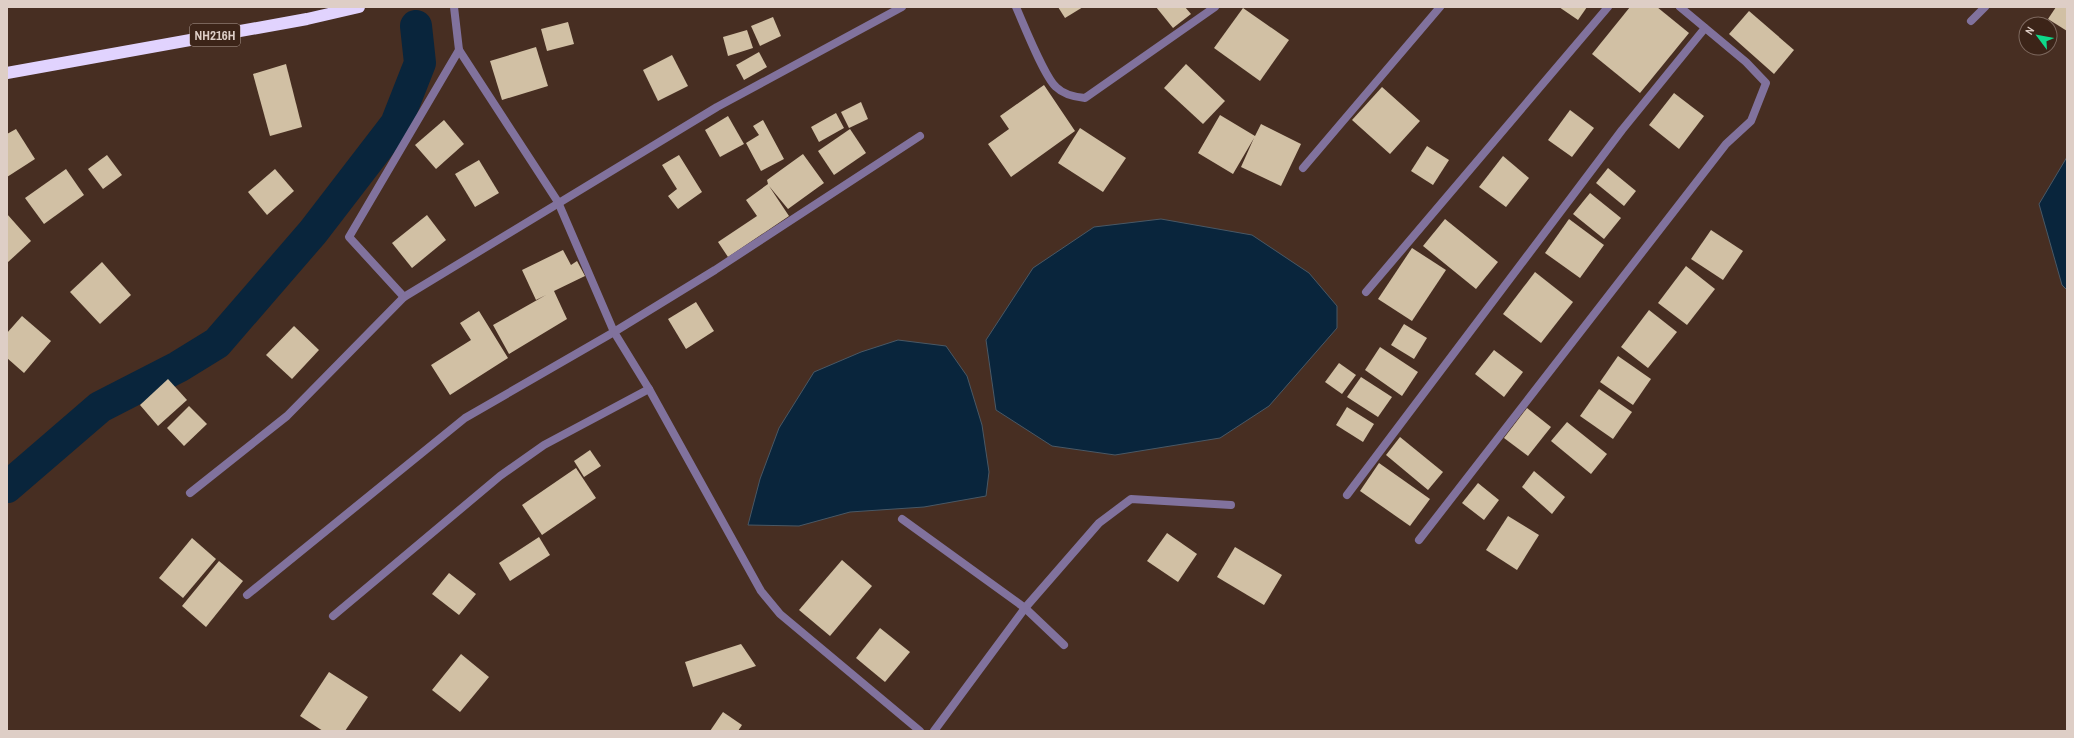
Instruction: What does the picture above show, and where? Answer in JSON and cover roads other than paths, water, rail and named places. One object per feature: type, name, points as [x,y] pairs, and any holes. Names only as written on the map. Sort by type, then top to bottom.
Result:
[{"type":"highway","name":"NH216H","points":[[7,74],[122,51],[307,19],[359,7]]},
{"type":"street","points":[[454,7],[460,50],[558,202],[614,332],[649,389],[760,591],[780,614],[920,731]]},
{"type":"street","points":[[190,493],[287,416],[404,297],[558,202],[717,107],[902,7]]},
{"type":"street","points":[[1016,7],[1050,80],[1063,92],[1074,97],[1085,98],[1215,7]]},
{"type":"street","points":[[1303,168],[1440,7]]},
{"type":"street","points":[[1366,292],[1608,7]]},
{"type":"street","points":[[1419,540],[1726,144],[1751,121],[1766,83],[1746,62],[1680,7]]},
{"type":"street","points":[[1971,21],[1985,7]]},
{"type":"street","points":[[1347,495],[1622,130],[1705,28]]},
{"type":"street","points":[[404,297],[349,237],[460,50]]},
{"type":"street","points":[[247,595],[464,418],[614,332],[715,270],[920,136]]},
{"type":"street","points":[[333,616],[500,476],[544,444],[649,389]]},
{"type":"street","points":[[934,731],[1025,608],[1099,523],[1131,499],[1231,505]]},
{"type":"street","points":[[902,520],[1025,608],[1064,645]]},
{"type":"water","points":[[2067,157],[2067,290],[2062,285],[2039,204]]},
{"type":"water","points":[[1161,219],[1252,235],[1309,273],[1337,306],[1337,328],[1269,406],[1220,438],[1115,455],[1052,446],[996,410],[986,340],[1033,268],[1094,227]]},
{"type":"water","points":[[898,340],[946,346],[967,376],[982,425],[989,472],[986,496],[924,507],[850,512],[799,526],[748,525],[760,479],[779,428],[814,372],[861,352]]},
{"type":"waterway","points":[[7,487],[100,407],[178,367],[217,343],[313,232],[396,124],[420,63],[416,26]]}]
